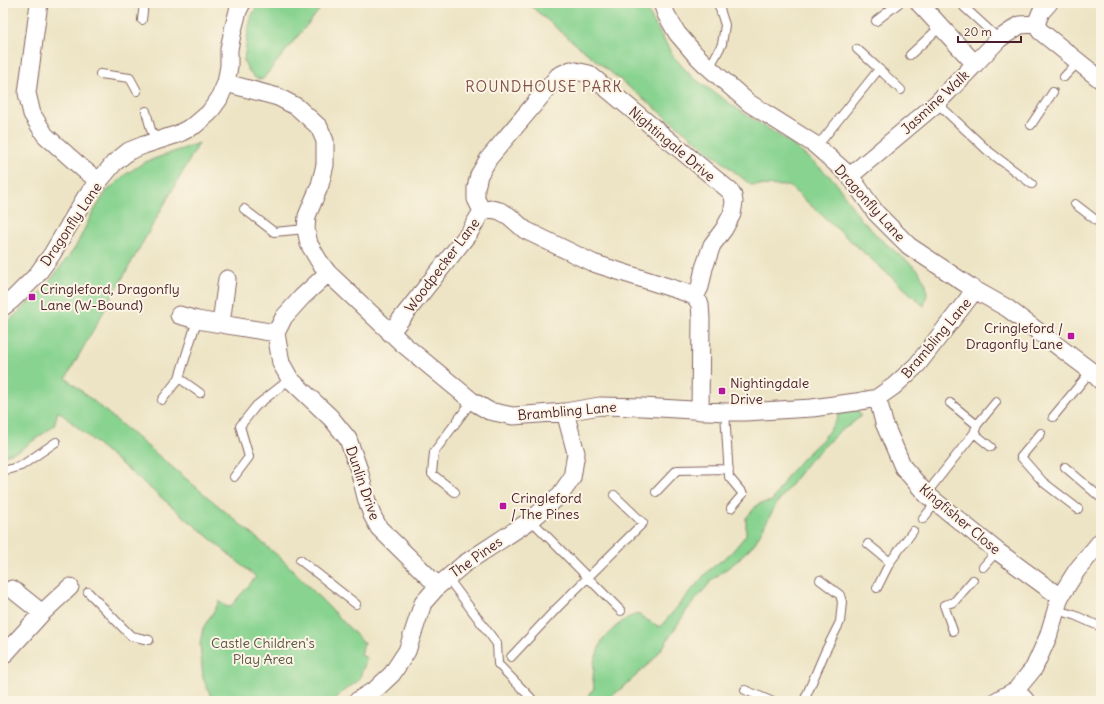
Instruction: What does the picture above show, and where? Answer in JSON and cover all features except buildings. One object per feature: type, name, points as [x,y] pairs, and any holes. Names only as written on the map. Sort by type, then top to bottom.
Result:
[{"type":"street","points":[[39,3],[27,93],[32,114],[45,135],[83,169],[99,181]]},
{"type":"street","name":"Dragonfly Lane","points":[[3,307],[36,276],[52,254],[85,198],[114,163],[129,151],[178,134],[195,125],[209,113],[219,99],[226,83],[229,66],[229,49],[238,11],[242,3]]},
{"type":"street","name":"Dragonfly Lane","points":[[662,3],[666,14],[677,33],[706,65],[749,103],[814,144],[850,176],[876,213],[909,246],[975,290],[1007,308],[1096,376]]},
{"type":"street","points":[[1049,3],[1040,12],[1036,24],[1040,31],[1084,64],[1101,80]]},
{"type":"street","name":"Jasmine Walk","points":[[850,176],[938,103],[975,64],[940,27],[922,4]]},
{"type":"street","points":[[975,64],[999,39],[1020,25],[1036,24]]},
{"type":"street","name":"Nightingale Drive","points":[[482,210],[476,199],[476,188],[479,175],[489,158],[558,76],[571,70],[589,74],[730,191],[733,196],[734,202],[732,214],[724,229],[712,245],[704,268],[700,288],[695,297]]},
{"type":"street","name":"Brambling Lane","points":[[226,83],[278,97],[297,107],[319,127],[326,142],[325,165],[320,185],[307,216],[306,229],[309,244],[319,261],[328,273],[390,333],[472,400],[489,412],[513,416],[566,412],[600,406],[726,412],[812,408],[876,398],[894,386],[917,365],[975,290]]},
{"type":"street","name":"Woodpecker Lane","points":[[390,333],[469,233],[482,210],[491,209],[500,211],[509,216],[525,230],[593,263],[687,293],[695,297]]},
{"type":"street","points":[[179,314],[197,320],[276,333],[284,317],[302,297],[328,273]]},
{"type":"street","points":[[221,323],[227,279]]},
{"type":"street","points":[[695,297],[700,304],[701,318],[700,411]]},
{"type":"street","name":"Dunlin Drive","points":[[276,333],[281,363],[290,379],[331,418],[348,439],[359,470],[367,501],[379,528],[443,581]]},
{"type":"street","name":"Kingfisher Close","points":[[876,398],[884,423],[903,467],[931,498],[997,551],[1058,603]]},
{"type":"street","name":"The Pines","points":[[358,701],[376,689],[392,674],[407,651],[423,603],[443,581],[464,564],[531,520],[560,495],[572,478],[576,453],[566,412]]},
{"type":"street","points":[[996,701],[1021,696],[1048,637],[1058,603],[1077,570],[1101,541]]},
{"type":"street","points":[[3,656],[42,613],[70,587]]},
{"type":"street","points":[[12,589],[42,613]]},
{"type":"lane","points":[[142,20],[144,3]]},
{"type":"lane","points":[[706,65],[713,61],[722,44],[725,25],[719,3]]},
{"type":"lane","points":[[876,21],[899,3]]},
{"type":"lane","points":[[964,7],[999,39]]},
{"type":"lane","points":[[910,55],[940,27]]},
{"type":"lane","points":[[857,49],[901,90]]},
{"type":"lane","points":[[1064,77],[1084,64]]},
{"type":"lane","points":[[814,144],[823,139],[879,69]]},
{"type":"lane","points":[[100,74],[130,78],[137,91]]},
{"type":"lane","points":[[1031,125],[1053,92]]},
{"type":"lane","points":[[938,103],[987,150],[1032,184]]},
{"type":"lane","points":[[146,111],[151,130],[157,141]]},
{"type":"lane","points":[[1075,204],[1101,224]]},
{"type":"lane","points":[[244,209],[274,232],[306,229]]},
{"type":"lane","points":[[162,400],[179,378],[197,320]]},
{"type":"lane","points":[[1053,417],[1096,376]]},
{"type":"lane","points":[[179,378],[200,393]]},
{"type":"lane","points":[[234,477],[249,457],[240,426],[256,406],[290,379]]},
{"type":"lane","points":[[455,492],[432,474],[434,452],[472,400]]},
{"type":"lane","points":[[923,519],[931,498],[974,433],[976,425],[996,402]]},
{"type":"lane","points":[[950,403],[976,425]]},
{"type":"lane","points":[[726,412],[729,477],[743,494],[731,508]]},
{"type":"lane","points":[[974,433],[991,447]]},
{"type":"lane","points":[[1040,433],[1021,457],[1043,482],[1078,509]]},
{"type":"lane","points":[[3,471],[21,466],[56,442]]},
{"type":"lane","points":[[1065,467],[1101,498]]},
{"type":"lane","points":[[656,492],[677,470],[729,469]]},
{"type":"lane","points":[[511,657],[558,607],[643,523],[614,495]]},
{"type":"lane","points":[[531,520],[621,611]]},
{"type":"lane","points":[[877,588],[890,562],[913,531]]},
{"type":"lane","points":[[868,544],[890,562]]},
{"type":"lane","points":[[983,567],[997,551]]},
{"type":"lane","points":[[300,560],[356,604]]},
{"type":"lane","points":[[804,701],[825,652],[840,622],[842,602],[840,594],[820,580]]},
{"type":"lane","points":[[953,631],[944,605],[954,602],[973,580]]},
{"type":"lane","points":[[443,581],[497,644],[498,664],[531,698]]},
{"type":"lane","points":[[88,592],[132,636],[150,640]]},
{"type":"lane","points":[[1058,603],[1074,615],[1101,627]]},
{"type":"lane","points":[[745,690],[757,698],[771,701]]},
{"type":"green space","points":[[259,3],[325,3],[262,80],[254,77],[248,70],[244,61],[248,30],[252,15]]},
{"type":"green space","points":[[527,3],[645,3],[649,14],[673,56],[692,77],[745,114],[786,140],[812,161],[833,179],[860,218],[880,239],[918,270],[926,284],[927,294],[924,306],[789,186],[751,185],[578,46]]},
{"type":"green space","name":"Castle Children's Play Area","points":[[199,143],[66,378],[283,560],[364,643],[361,655],[367,658],[359,680],[341,693],[334,701],[213,701],[203,678],[200,644],[203,628],[220,601],[225,606],[230,607],[256,577],[58,411],[54,426],[20,450],[3,456],[3,326],[42,291],[75,248],[92,214],[106,192],[126,174],[145,162]]},
{"type":"green space","points":[[848,408],[857,410],[861,416],[840,431],[809,461],[777,503],[755,543],[737,561],[713,579],[687,610],[654,659],[606,701],[584,701],[594,688],[594,662],[602,640],[627,618],[638,614],[660,627],[708,571],[731,553],[746,535],[746,518],[758,504],[772,501],[788,475],[822,440],[836,421],[839,414]]},
{"type":"place","name":"Cringleford, Dragonfly Lane (W-Bound)","points":[[32,297]]},
{"type":"place","name":"Cringleford / Dragonfly Lane","points":[[1071,336]]},
{"type":"place","name":"Nightingdale Drive","points":[[722,391]]},
{"type":"place","name":"Cringleford / The Pines","points":[[503,506]]},
{"type":"district","name":"ROUNDHOUSE PARK","points":[[544,87]]}]
